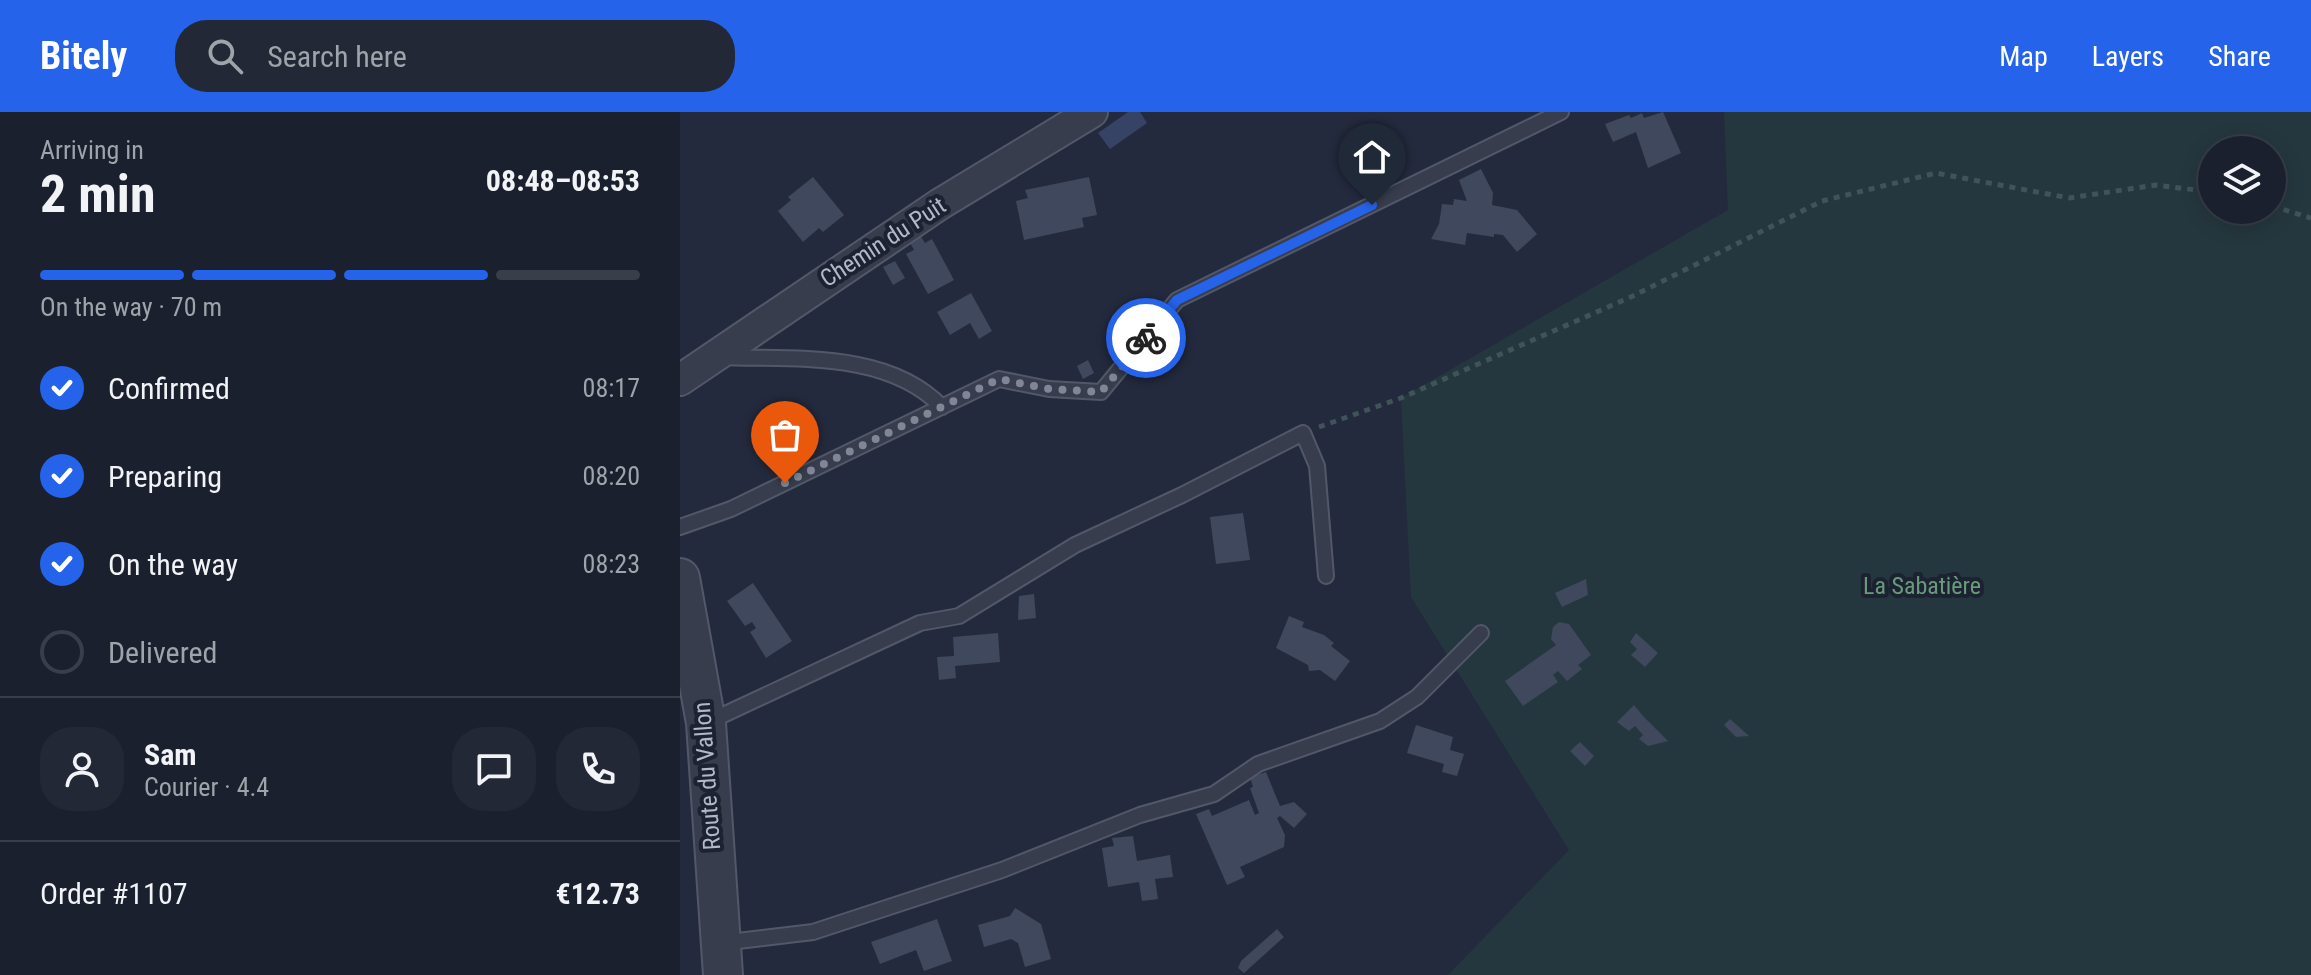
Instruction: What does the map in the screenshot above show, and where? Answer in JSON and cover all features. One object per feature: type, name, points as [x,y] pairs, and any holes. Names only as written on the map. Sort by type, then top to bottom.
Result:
[{"type":"street","name":"Chemin du Puit","points":[[680,380],[940,204],[1092,112]]},
{"type":"street","name":"Route du Vallon","points":[[680,578],[706,723],[722,959]]},
{"type":"lane","points":[[680,527],[731,509],[999,379],[1049,389],[1101,392],[1177,300],[1561,112]]},
{"type":"lane","points":[[712,357],[816,360],[890,372],[924,388],[942,407]]},
{"type":"lane","points":[[706,723],[920,623],[959,616],[1075,545],[1303,433],[1317,466],[1326,576]]},
{"type":"lane","points":[[722,959],[1002,870],[1140,815],[1214,794],[1258,764],[1380,721],[1417,697],[1481,633]]},
{"type":"path","points":[[1303,433],[1401,398],[1633,296],[1822,201],[1936,173],[2069,198],[2156,185],[2198,190]]},
{"type":"path","points":[[2286,210],[2311,218]]},
{"type":"green space","name":"La Sabatière","points":[[1724,112],[2311,112],[2311,975],[1448,975],[1569,850],[1411,597],[1401,398],[1728,210]]},
{"type":"water","points":[[1128,112],[1140,112],[1147,123],[1110,149],[1098,133]]},
{"type":"building","points":[[1663,112],[1681,153],[1648,168],[1636,132],[1613,142],[1605,124],[1629,115],[1631,118],[1642,113],[1644,118]]},
{"type":"building","points":[[1481,169],[1493,193],[1492,205],[1517,210],[1537,234],[1517,252],[1503,235],[1494,234],[1494,237],[1467,233],[1465,245],[1431,239],[1439,224],[1442,204],[1453,205],[1454,199],[1467,201],[1459,180]]},
{"type":"building","points":[[813,177],[844,215],[823,232],[819,228],[803,242],[778,211],[791,200],[788,197]]},
{"type":"building","points":[[1089,177],[1097,215],[1082,218],[1084,227],[1024,240],[1016,201],[1028,198],[1025,190]]},
{"type":"building","points":[[920,235],[925,243],[932,239],[954,280],[928,294],[906,254],[914,250],[909,241]]},
{"type":"building","points":[[895,261],[905,278],[893,285],[883,267]]},
{"type":"building","points":[[971,293],[992,331],[979,339],[970,323],[950,335],[937,312]]},
{"type":"building","points":[[1088,360],[1094,373],[1083,379],[1077,366]]},
{"type":"building","points":[[1243,513],[1250,560],[1216,564],[1210,517]]},
{"type":"building","points":[[1586,579],[1588,595],[1562,607],[1555,593]]},
{"type":"building","points":[[753,583],[792,641],[766,658],[750,632],[756,628],[752,622],[745,626],[727,601]]},
{"type":"building","points":[[1034,594],[1036,618],[1018,620],[1019,596]]},
{"type":"building","points":[[1289,616],[1304,622],[1302,627],[1324,635],[1334,643],[1331,646],[1350,661],[1335,681],[1320,670],[1309,671],[1308,665],[1276,648]]},
{"type":"building","points":[[1559,622],[1569,624],[1591,655],[1578,665],[1582,669],[1567,681],[1558,671],[1553,675],[1558,682],[1523,706],[1505,681],[1556,645],[1551,639],[1553,627]]},
{"type":"building","points":[[998,633],[1000,662],[955,666],[956,678],[939,680],[937,657],[954,656],[953,637]]},
{"type":"building","points":[[1636,633],[1658,653],[1645,667],[1631,655],[1637,649],[1630,642]]},
{"type":"building","points":[[1634,705],[1668,741],[1648,746],[1639,739],[1643,735],[1635,726],[1629,731],[1617,722]]},
{"type":"building","points":[[1730,719],[1749,736],[1736,737],[1724,725]]},
{"type":"building","points":[[1416,725],[1453,737],[1450,750],[1464,754],[1457,776],[1442,772],[1444,764],[1407,753]]},
{"type":"building","points":[[1580,742],[1594,756],[1585,766],[1570,751]]},
{"type":"building","points":[[1266,772],[1280,806],[1294,802],[1307,814],[1294,828],[1280,816],[1277,818],[1285,835],[1284,847],[1240,867],[1245,877],[1227,885],[1196,814],[1209,809],[1212,816],[1249,800],[1255,815],[1259,813],[1250,788],[1253,787],[1250,777]]},
{"type":"building","points":[[1133,836],[1137,861],[1170,855],[1173,877],[1155,879],[1158,899],[1142,901],[1139,882],[1108,887],[1102,848],[1114,846],[1112,838]]},
{"type":"building","points":[[1015,908],[1041,924],[1051,959],[1025,967],[1018,943],[1011,939],[984,947],[978,925],[1010,916]]},
{"type":"building","points":[[937,919],[952,961],[924,971],[916,950],[880,964],[871,942]]},
{"type":"building","points":[[1277,929],[1284,937],[1244,973],[1238,968],[1241,961]]},
{"type":"way so far","points":[[785,483],[999,379],[1049,389],[1101,392],[1146,338]]},
{"type":"route","points":[[1146,338],[1177,300],[1372,205]]}]
